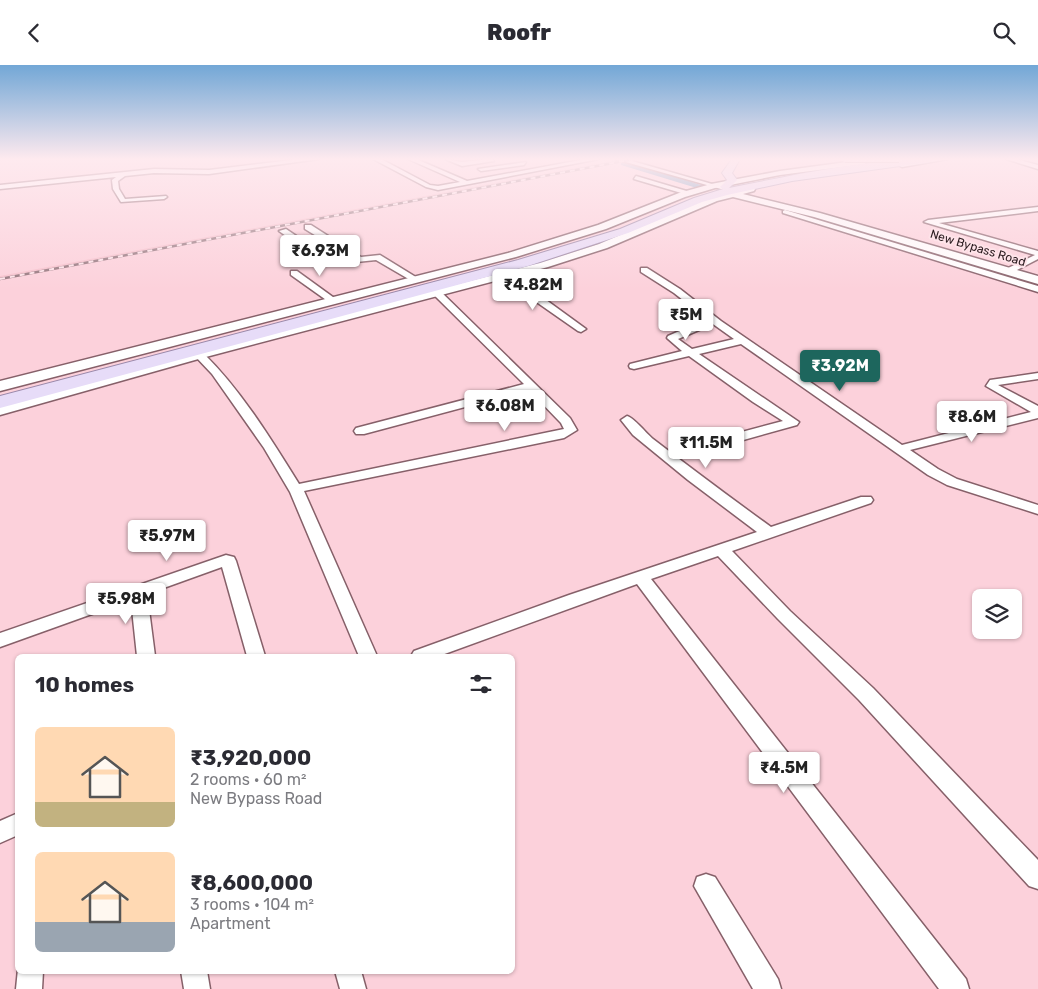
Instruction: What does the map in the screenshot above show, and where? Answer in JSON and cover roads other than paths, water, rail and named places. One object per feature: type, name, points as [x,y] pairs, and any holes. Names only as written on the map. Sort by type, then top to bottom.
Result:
[{"type":"main road","points":[[0,386],[548,245],[602,227],[665,202]]},
{"type":"main road","points":[[0,394],[566,246],[679,202]]},
{"type":"main road","points":[[0,410],[199,355],[544,265],[603,246],[692,202]]},
{"type":"main road","points":[[0,402],[523,263],[616,234],[693,202]]},
{"type":"main road","name":"New Bypass Road","points":[[766,202],[846,227],[1038,280]]},
{"type":"street","points":[[1038,209],[930,221],[928,223],[1038,254]]},
{"type":"street","points":[[785,213],[846,227],[1038,289]]},
{"type":"street","points":[[308,227],[359,259]]},
{"type":"street","points":[[284,231],[330,263],[374,256],[381,258],[415,279]]},
{"type":"street","points":[[1010,271],[1038,254]]},
{"type":"street","points":[[644,269],[678,291],[714,320],[933,472],[952,483],[1038,509]]},
{"type":"street","points":[[294,273],[332,300]]},
{"type":"street","points":[[494,277],[527,283],[538,299],[581,329]]},
{"type":"street","points":[[295,489],[569,432],[571,428],[566,421],[436,293]]},
{"type":"street","points":[[714,320],[672,338],[690,353],[757,400],[793,421],[717,443]]},
{"type":"street","points":[[634,366],[743,340]]},
{"type":"street","points":[[199,355],[216,372],[270,448],[295,489],[367,654]]},
{"type":"street","points":[[1038,376],[994,382],[992,386],[1038,413]]},
{"type":"street","points":[[360,431],[532,386]]},
{"type":"street","points":[[900,449],[1038,413]]},
{"type":"street","points":[[627,419],[637,432],[693,477],[770,533]]},
{"type":"street","points":[[426,654],[641,577],[866,500]]},
{"type":"street","points":[[722,549],[784,615],[873,701],[1038,877]]},
{"type":"street","points":[[0,640],[226,560],[228,561],[255,654]]},
{"type":"street","points":[[641,577],[956,989]]},
{"type":"street","points":[[138,590],[146,654]]},
{"type":"street","points":[[0,832],[15,825]]},
{"type":"street","points":[[706,886],[768,989]]},
{"type":"street","points":[[30,974],[30,989]]},
{"type":"street","points":[[194,974],[196,989]]},
{"type":"street","points":[[349,974],[353,989]]},
{"type":"waterway","points":[[772,206],[837,224]]},
{"type":"waterway","points":[[833,223],[879,236]]},
{"type":"waterway","points":[[895,241],[1038,287]]},
{"type":"railway","points":[[0,279],[406,202]]}]
